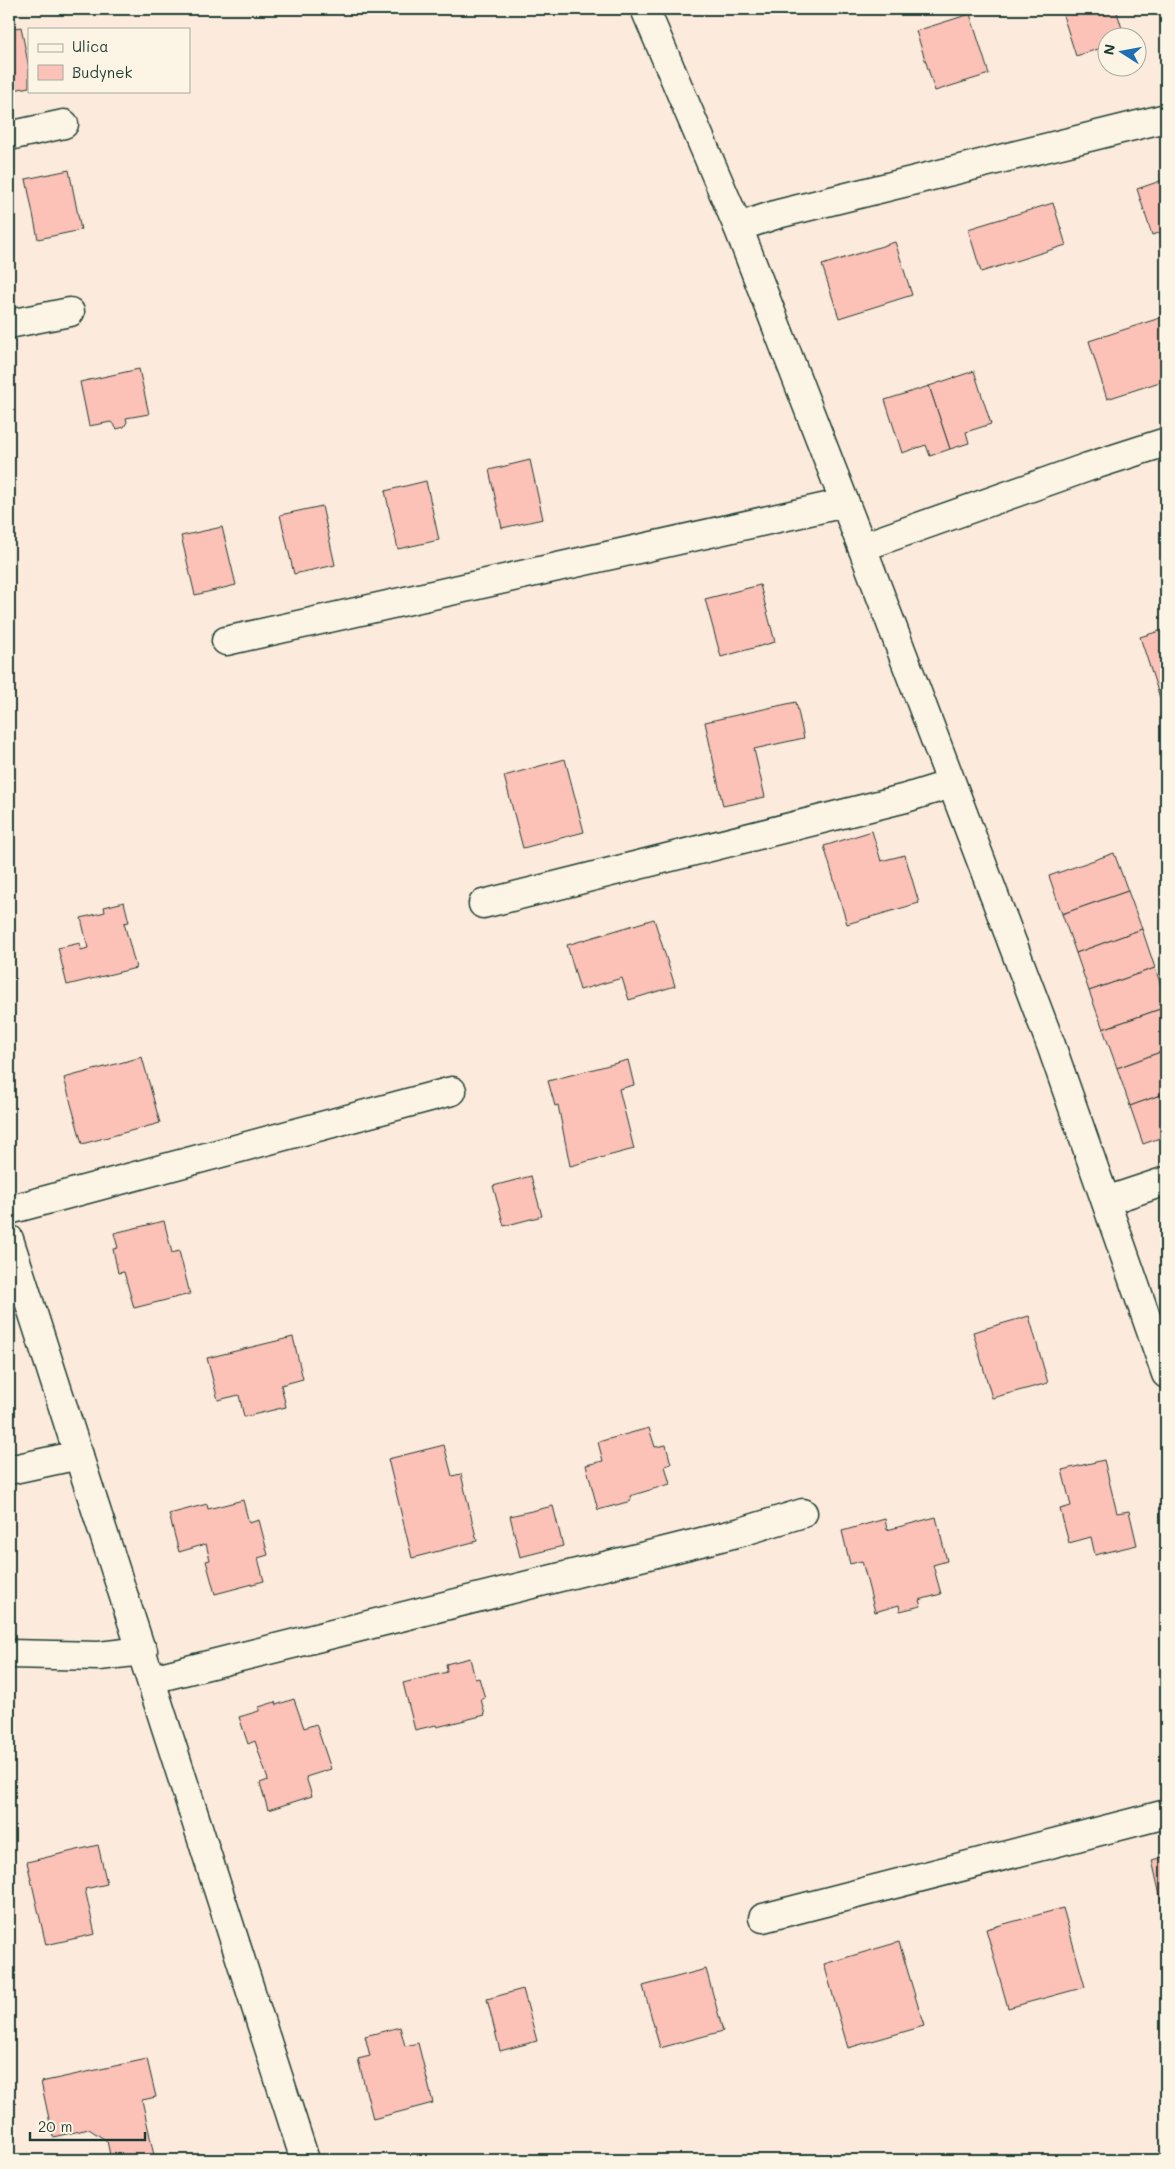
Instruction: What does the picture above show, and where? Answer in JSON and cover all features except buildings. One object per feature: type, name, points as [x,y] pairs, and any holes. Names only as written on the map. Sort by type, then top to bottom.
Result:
[{"type":"street","points":[[645,9],[738,226],[862,547],[1051,1044],[1166,1374]]},
{"type":"street","points":[[738,226],[778,214],[1166,118]]},
{"type":"street","points":[[9,136],[64,124]]},
{"type":"street","points":[[9,324],[70,312]]},
{"type":"street","points":[[862,547],[1088,467],[1166,442]]},
{"type":"street","points":[[226,640],[845,503]]},
{"type":"street","points":[[483,904],[906,798],[951,784]]},
{"type":"street","points":[[9,1210],[452,1091]]},
{"type":"street","points":[[1106,1201],[1166,1181]]},
{"type":"street","points":[[9,1239],[15,1277],[79,1455],[305,2160]]},
{"type":"street","points":[[9,1470],[79,1455]]},
{"type":"street","points":[[152,1679],[741,1532],[803,1513]]},
{"type":"street","points":[[9,1654],[99,1656],[143,1651]]},
{"type":"street","points":[[763,1918],[1166,1814]]}]
